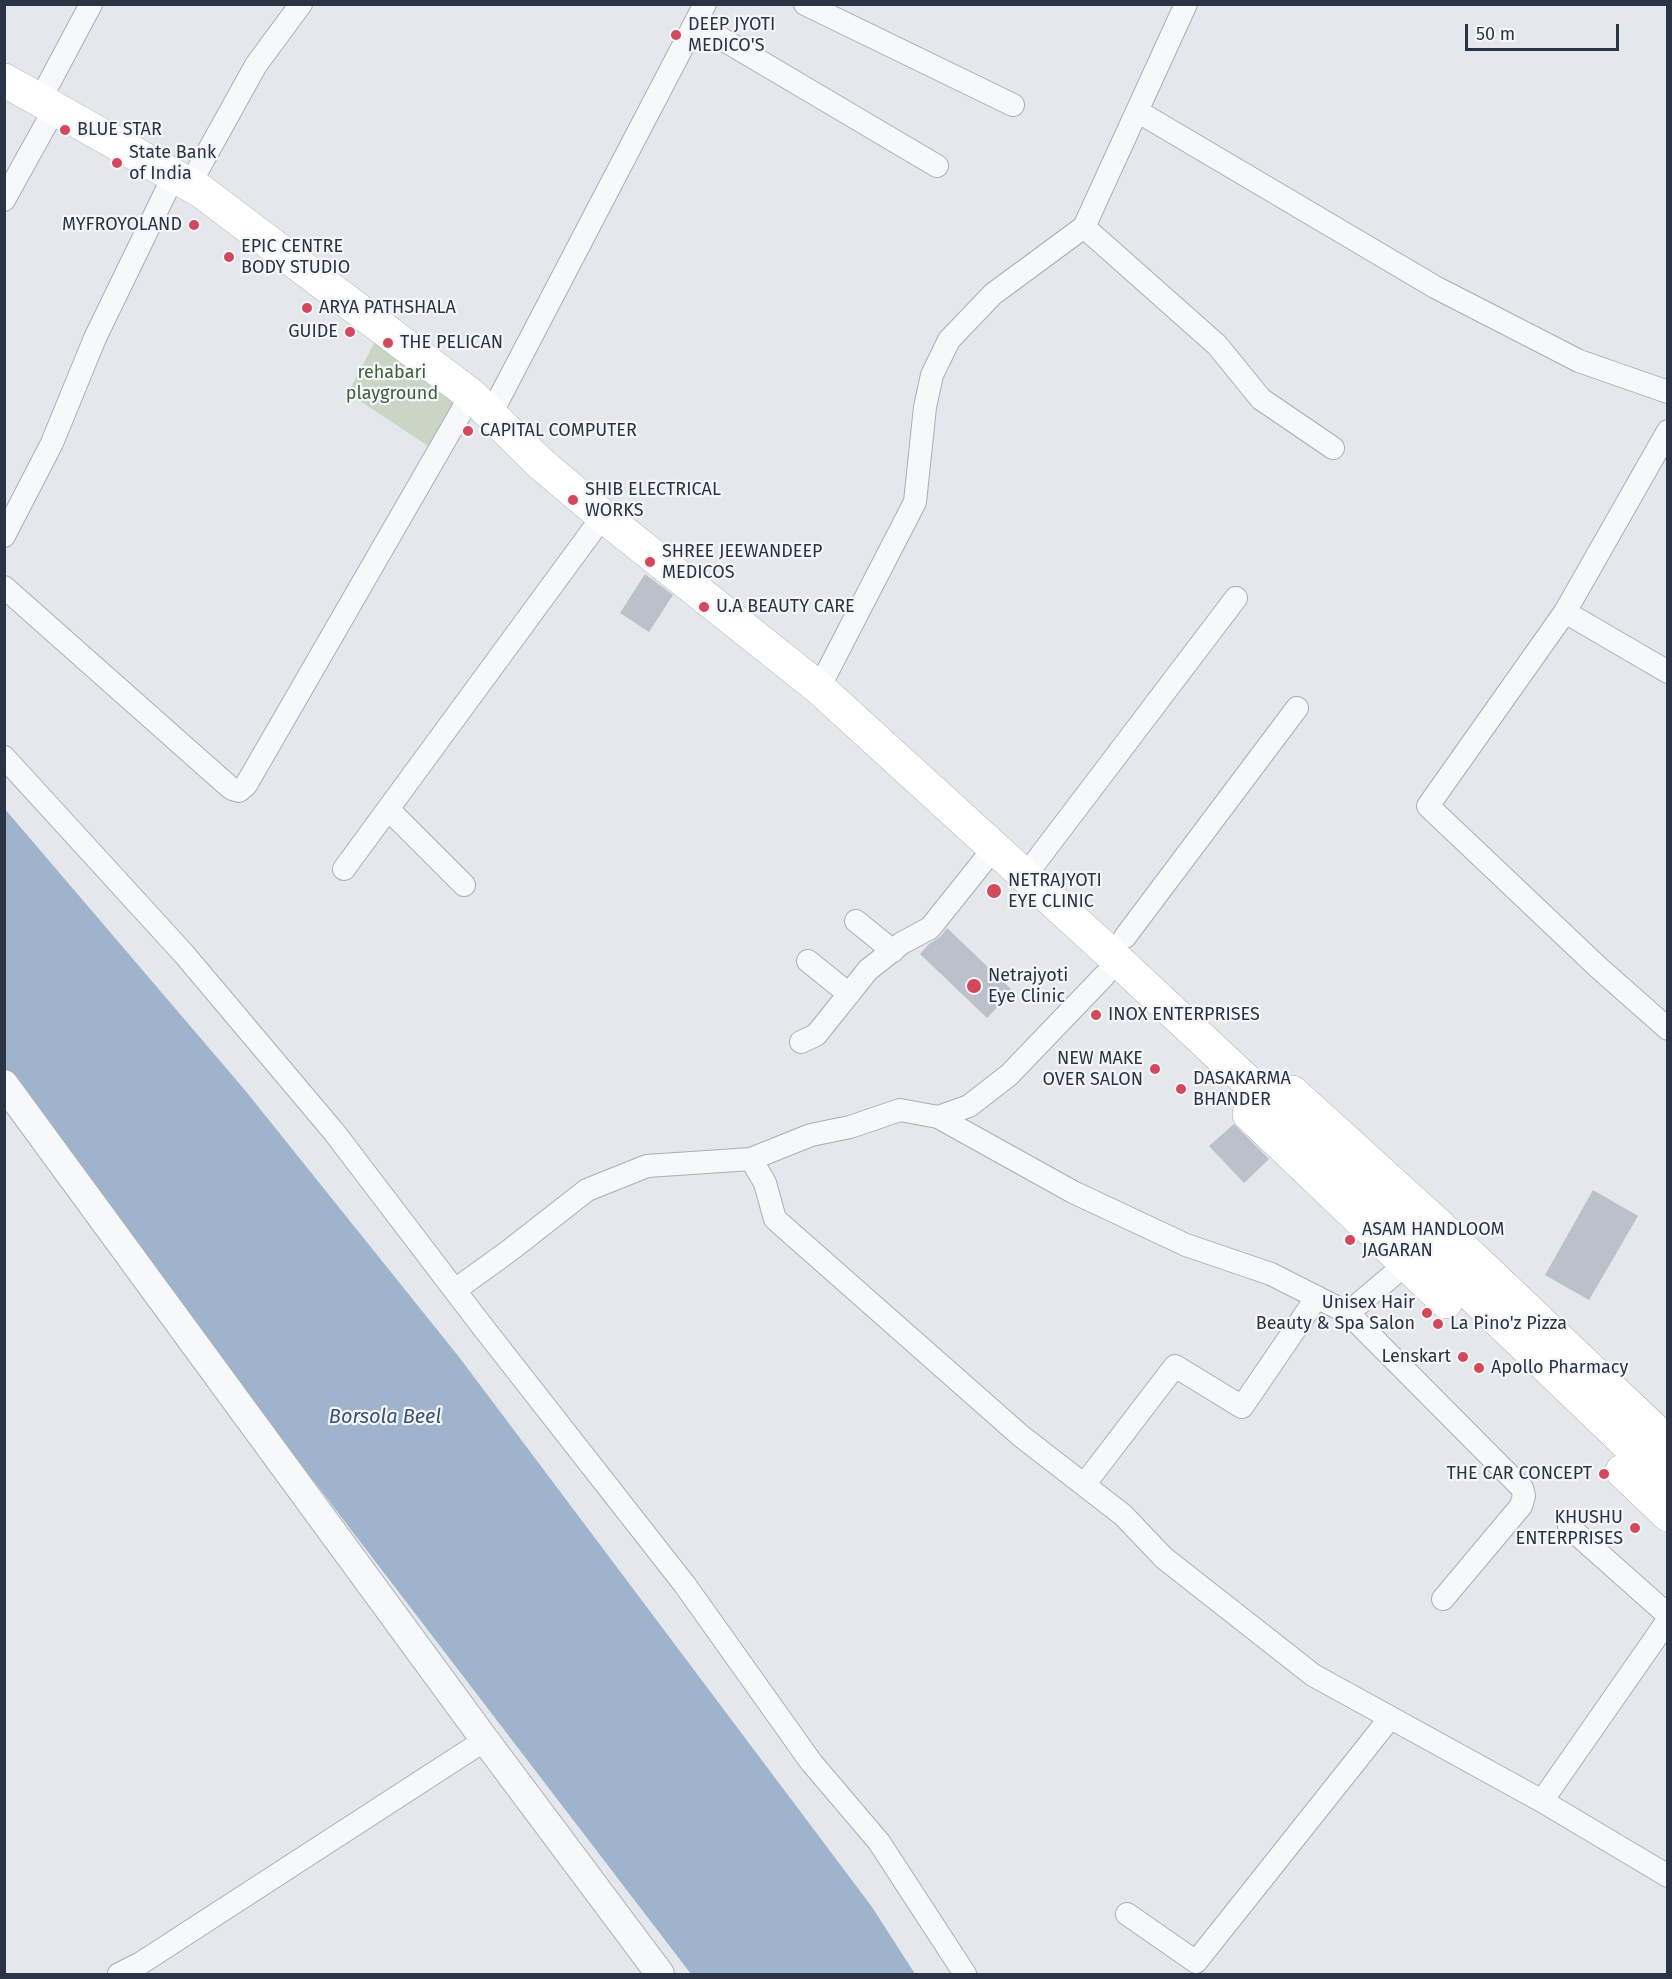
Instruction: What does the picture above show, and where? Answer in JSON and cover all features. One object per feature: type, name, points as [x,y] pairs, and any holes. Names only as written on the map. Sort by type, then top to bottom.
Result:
[{"type":"main road","points":[[4,80],[201,191],[481,405],[540,463],[603,516],[819,688],[1037,886],[1310,1140],[1668,1483]]},
{"type":"main road","points":[[1037,886],[1072,899],[1125,937],[1435,1222],[1668,1443]]},
{"type":"main road","points":[[1037,886],[1056,932],[1668,1515]]},
{"type":"street","points":[[4,200],[91,4]]},
{"type":"street","points":[[4,536],[52,443],[95,338],[182,180],[256,65],[301,4]]},
{"type":"street","points":[[805,4],[1013,105]]},
{"type":"street","points":[[819,688],[915,502],[925,407],[932,375],[949,340],[993,294],[1084,227],[1186,4]]},
{"type":"street","points":[[4,587],[225,783],[232,789],[239,790],[246,785],[481,405],[700,14],[937,166]]},
{"type":"street","points":[[1137,111],[1435,287],[1579,360],[1668,392]]},
{"type":"street","points":[[1084,227],[1217,345],[1261,399],[1333,448]]},
{"type":"street","points":[[1668,431],[1565,612],[1428,806],[1599,968],[1668,1029]]},
{"type":"street","points":[[344,869],[603,516]]},
{"type":"street","points":[[1037,886],[1236,598]]},
{"type":"street","points":[[1565,612],[1668,672]]},
{"type":"street","points":[[1125,937],[1297,708]]},
{"type":"street","points":[[4,757],[199,971],[334,1132],[685,1585],[812,1762],[879,1842],[965,1974]]},
{"type":"street","points":[[388,808],[464,885]]},
{"type":"street","points":[[801,1042],[816,1035],[868,970],[902,943],[930,928],[994,848]]},
{"type":"street","points":[[856,921],[893,951]]},
{"type":"street","points":[[808,961],[849,994]]},
{"type":"street","points":[[938,1117],[969,1106],[1009,1076],[1104,976]]},
{"type":"street","points":[[4,1084],[485,1740],[660,1974]]},
{"type":"street","points":[[455,1290],[587,1190],[647,1166],[751,1159],[811,1135],[850,1127],[900,1110],[938,1117],[1073,1192],[1186,1245],[1271,1274],[1348,1313],[1522,1488],[1524,1496],[1521,1506],[1443,1599]]},
{"type":"street","points":[[751,1159],[765,1183],[775,1220],[1022,1436],[1123,1515],[1164,1557],[1313,1675],[1542,1801],[1668,1876]]},
{"type":"street","points":[[1348,1313],[1406,1264]]},
{"type":"street","points":[[1084,1485],[1175,1366],[1242,1407],[1317,1298]]},
{"type":"street","points":[[1569,1527],[1668,1615]]},
{"type":"street","points":[[1542,1801],[1668,1620]]},
{"type":"street","points":[[1127,1914],[1196,1962],[1390,1718]]},
{"type":"street","points":[[119,1974],[141,1963],[485,1740]]},
{"type":"green space","name":"rehabari playground","points":[[379,334],[462,395],[431,448],[348,393]]},
{"type":"water","name":"Borsola Beel","points":[[4,808],[244,1089],[459,1357],[872,1907],[915,1974],[691,1974],[5,1079]]},
{"type":"building","points":[[645,574],[673,595],[649,632],[620,613]]},
{"type":"building","points":[[947,928],[1013,991],[987,1018],[920,954]]},
{"type":"building","points":[[1234,1124],[1269,1159],[1244,1183],[1209,1146]]},
{"type":"building","points":[[1593,1190],[1638,1216],[1589,1300],[1545,1275]]},
{"type":"place","name":"DEEP JYOTI MEDICO'S","points":[[676,35]]},
{"type":"place","name":"BLUE STAR","points":[[65,130]]},
{"type":"place","name":"State Bank of India","points":[[117,163]]},
{"type":"place","name":"MYFROYOLAND","points":[[194,225]]},
{"type":"place","name":"EPIC CENTRE BODY STUDIO","points":[[229,257]]},
{"type":"place","name":"ARYA PATHSHALA","points":[[307,308]]},
{"type":"place","name":"GUIDE","points":[[350,332]]},
{"type":"place","name":"THE PELICAN","points":[[388,343]]},
{"type":"place","name":"CAPITAL COMPUTER","points":[[468,431]]},
{"type":"place","name":"SHIB ELECTRICAL WORKS","points":[[573,500]]},
{"type":"place","name":"SHREE JEEWANDEEP MEDICOS","points":[[650,562]]},
{"type":"place","name":"U.A BEAUTY CARE","points":[[704,607]]},
{"type":"place","name":"NETRAJYOTI EYE CLINIC","points":[[994,891]]},
{"type":"place","name":"Netrajyoti Eye Clinic","points":[[974,986]]},
{"type":"place","name":"INOX ENTERPRISES","points":[[1096,1015]]},
{"type":"place","name":"NEW MAKE OVER SALON","points":[[1155,1069]]},
{"type":"place","name":"DASAKARMA BHANDER","points":[[1181,1089]]},
{"type":"place","name":"ASAM HANDLOOM JAGARAN","points":[[1350,1240]]},
{"type":"place","name":"Unisex Hair Beauty & Spa Salon","points":[[1427,1313]]},
{"type":"place","name":"La Pino'z Pizza","points":[[1438,1324]]},
{"type":"place","name":"Lenskart","points":[[1463,1357]]},
{"type":"place","name":"Apollo Pharmacy","points":[[1479,1368]]},
{"type":"place","name":"THE CAR CONCEPT","points":[[1604,1474]]},
{"type":"place","name":"KHUSHU ENTERPRISES","points":[[1635,1528]]}]
